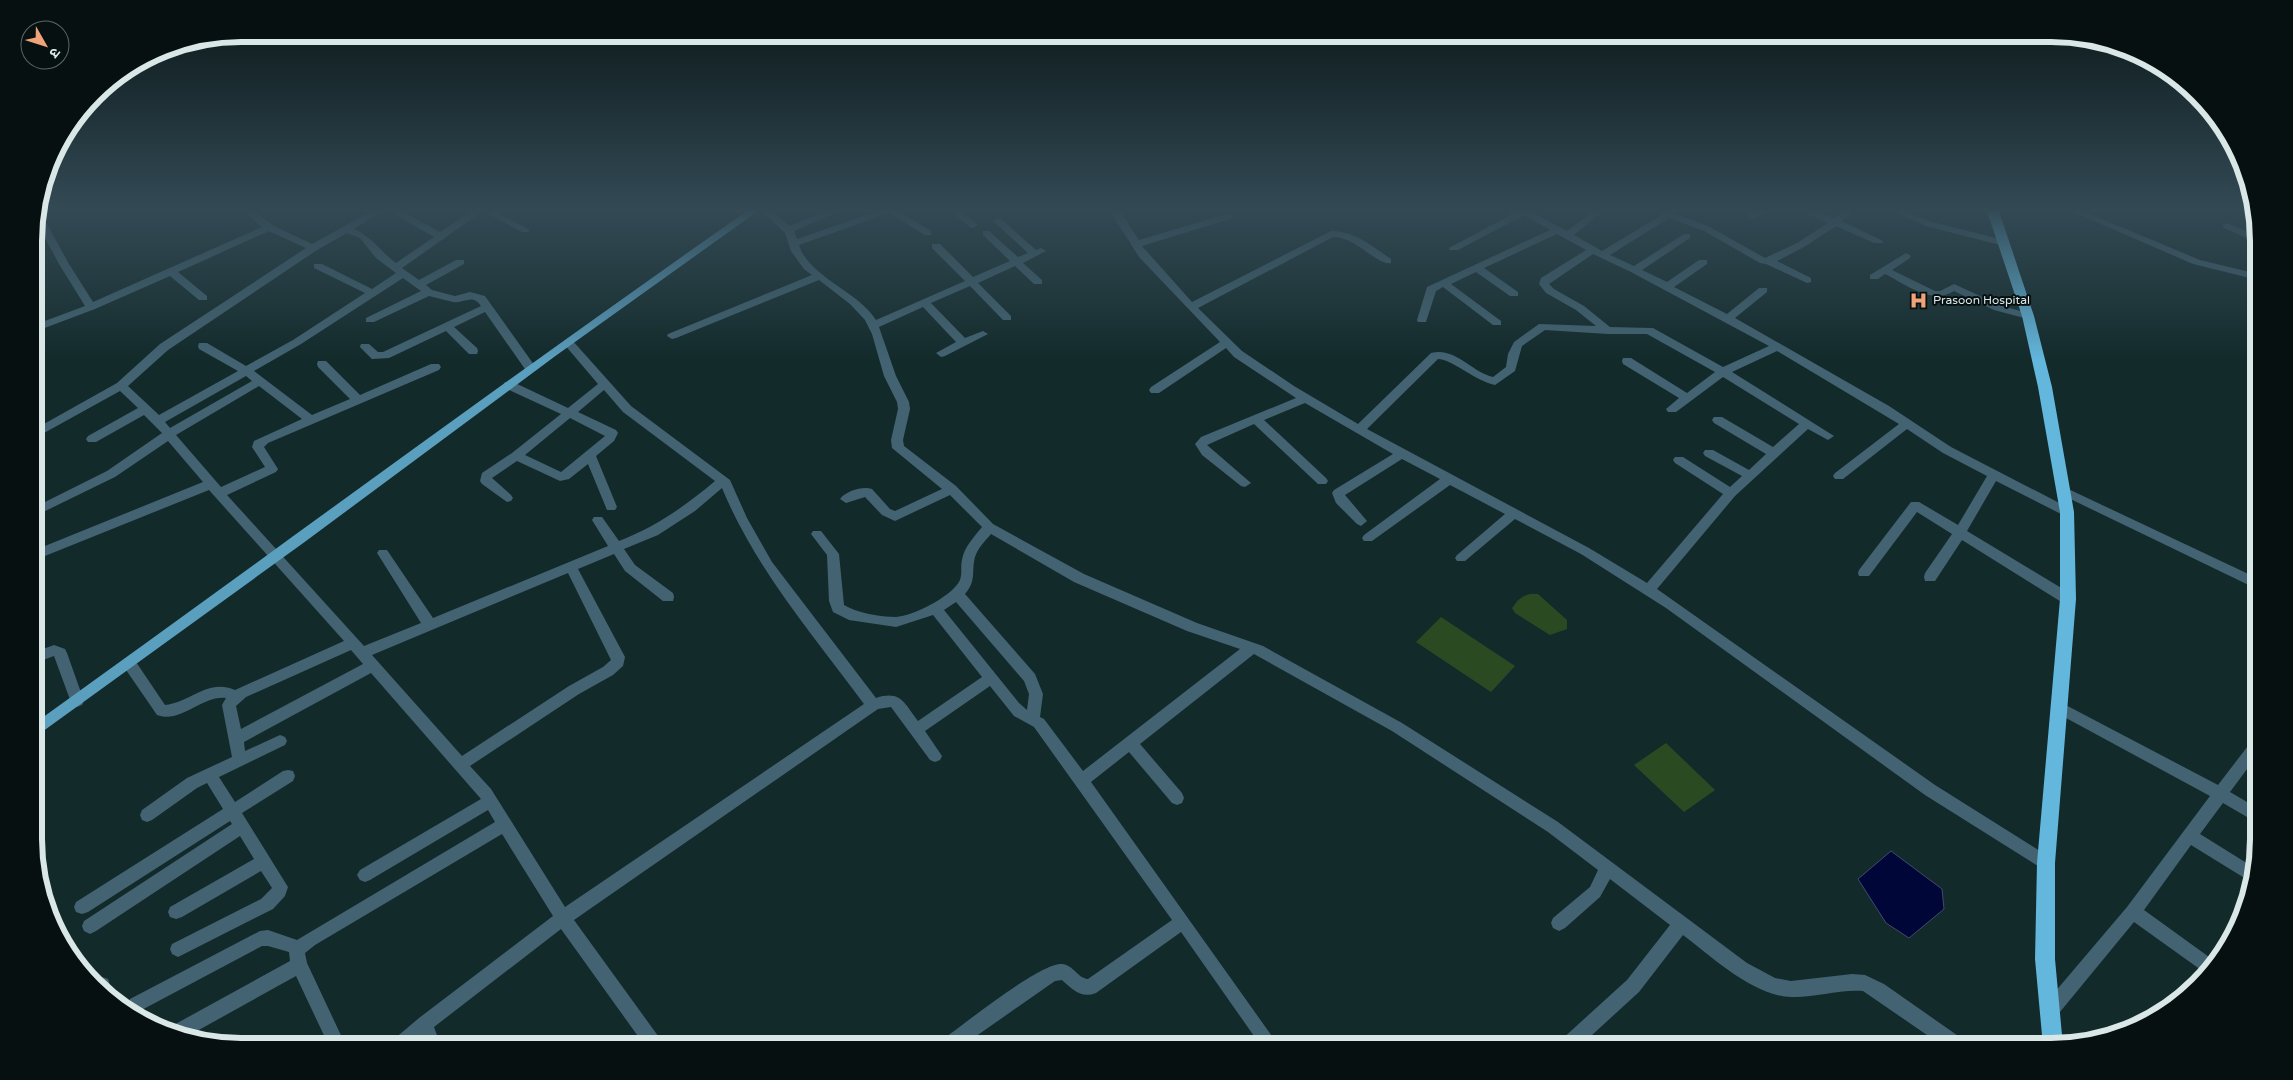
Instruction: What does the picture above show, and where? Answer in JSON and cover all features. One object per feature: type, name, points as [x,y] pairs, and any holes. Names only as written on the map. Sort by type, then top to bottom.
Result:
[{"type":"highway","points":[[2010,261],[2028,316],[2045,387],[2067,512],[2068,599],[2046,863],[2045,959],[2052,1038]]},
{"type":"main road","points":[[42,726],[568,342],[682,261]]},
{"type":"street","points":[[63,261],[91,307]]},
{"type":"street","points":[[42,326],[91,307],[192,261]]},
{"type":"street","points":[[42,430],[121,386],[164,347],[292,261]]},
{"type":"street","points":[[386,261],[428,292],[455,299],[476,295],[481,298],[530,370]]},
{"type":"street","points":[[158,421],[331,321],[372,293],[410,261]]},
{"type":"street","points":[[803,261],[854,302],[873,325],[890,376],[903,402],[904,409],[897,440],[898,448],[903,454],[952,489],[989,527],[1079,578],[1192,627],[1252,648],[1396,727],[1553,827],[1741,969],[1773,986],[1791,989],[1852,982],[1865,983],[1947,1038]]},
{"type":"street","points":[[951,261],[1007,318]]},
{"type":"street","points":[[1150,261],[1191,307],[1238,354],[1359,430],[1585,551],[1649,590],[1796,692],[1930,790],[2046,863]]},
{"type":"street","points":[[1191,307],[1278,261]]},
{"type":"street","points":[[1422,320],[1428,293],[1431,289],[1495,261]]},
{"type":"street","points":[[1580,261],[1545,280],[1544,284],[1550,291],[1580,308],[1608,331]]},
{"type":"street","points":[[1617,261],[1778,346],[1907,423],[1947,450],[2067,512]]},
{"type":"street","points":[[1635,270],[1648,261]]},
{"type":"street","points":[[1770,261],[1807,280]]},
{"type":"street","points":[[1874,277],[1898,261]]},
{"type":"street","points":[[2197,261],[2250,275]]},
{"type":"street","points":[[418,285],[460,262]]},
{"type":"street","points":[[873,325],[1016,262],[1038,282]]},
{"type":"street","points":[[1667,287],[1703,262]]},
{"type":"street","points":[[318,266],[372,293]]},
{"type":"street","points":[[1478,269],[1514,294]]},
{"type":"street","points":[[1885,270],[1933,294],[1942,294],[1954,287],[1998,308],[2028,316]]},
{"type":"street","points":[[170,271],[203,298]]},
{"type":"street","points":[[672,336],[820,276]]},
{"type":"street","points":[[1444,283],[1497,323]]},
{"type":"street","points":[[1727,319],[1763,290]]},
{"type":"street","points":[[370,320],[428,292]]},
{"type":"street","points":[[924,302],[963,343]]},
{"type":"street","points":[[365,347],[374,355],[380,356],[487,307]]},
{"type":"street","points":[[447,326],[473,351]]},
{"type":"street","points":[[1359,430],[1435,356],[1444,355],[1486,380],[1495,381],[1511,368],[1513,354],[1518,344],[1542,326],[1608,331],[1649,330],[1723,372],[1828,436]]},
{"type":"street","points":[[941,353],[982,334]]},
{"type":"street","points":[[568,342],[627,409],[726,483],[741,519],[768,565],[873,705]]},
{"type":"street","points":[[1155,390],[1226,343]]},
{"type":"street","points":[[204,346],[247,371],[311,420]]},
{"type":"street","points":[[1672,409],[1723,372],[1778,346]]},
{"type":"street","points":[[1627,361],[1687,398]]},
{"type":"street","points":[[322,364],[358,400]]},
{"type":"street","points":[[42,552],[215,489],[270,471],[272,469],[258,447],[258,444],[264,440],[435,368]]},
{"type":"street","points":[[42,509],[111,474],[169,434],[260,381]]},
{"type":"street","points":[[507,498],[486,481],[486,476],[516,456],[605,384]]},
{"type":"street","points":[[510,385],[612,433],[610,438],[590,455],[560,477],[516,456]]},
{"type":"street","points":[[121,386],[158,421],[215,489],[277,556],[490,801],[563,918],[649,1038]]},
{"type":"street","points":[[1246,484],[1206,452],[1201,444],[1205,440],[1306,398]]},
{"type":"street","points":[[92,439],[146,410]]},
{"type":"street","points":[[1256,419],[1322,481]]},
{"type":"street","points":[[1718,420],[1774,453]]},
{"type":"street","points":[[1649,590],[1731,493],[1806,423]]},
{"type":"street","points":[[1839,476],[1907,423]]},
{"type":"street","points":[[1709,453],[1749,475]]},
{"type":"street","points":[[1361,521],[1340,500],[1338,493],[1402,454]]},
{"type":"street","points":[[590,455],[611,507]]},
{"type":"street","points":[[1679,460],[1731,493]]},
{"type":"street","points":[[1930,577],[1960,532],[1994,474]]},
{"type":"street","points":[[1368,538],[1449,479]]},
{"type":"street","points":[[240,760],[229,705],[236,696],[357,648],[430,625],[654,532],[723,481]]},
{"type":"street","points":[[846,499],[868,492],[886,512],[895,516],[952,489]]},
{"type":"street","points":[[2064,490],[2250,582]]},
{"type":"street","points":[[1864,573],[1915,504],[2068,599]]},
{"type":"street","points":[[1461,558],[1514,513]]},
{"type":"street","points":[[598,520],[636,574],[668,597]]},
{"type":"street","points":[[818,534],[833,554],[836,601],[842,612],[896,622],[934,608],[956,594],[967,579],[968,557],[972,548],[989,527]]},
{"type":"street","points":[[383,552],[430,625]]},
{"type":"street","points":[[460,765],[574,690],[608,671],[618,662],[618,657],[571,567]]},
{"type":"street","points":[[956,594],[1030,678],[1036,694],[1033,718]]},
{"type":"street","points":[[934,608],[1019,712],[1039,722],[1265,1038]]},
{"type":"street","points":[[1082,781],[1252,648]]},
{"type":"street","points":[[42,655],[54,650],[60,653],[77,701]]},
{"type":"street","points":[[129,663],[162,711],[173,710],[214,691],[227,690],[236,696]]},
{"type":"street","points":[[236,739],[373,665]]},
{"type":"street","points":[[916,730],[990,678]]},
{"type":"street","points":[[408,1038],[563,918],[873,705],[892,700],[935,756]]},
{"type":"street","points":[[2060,708],[2219,793],[2250,812]]},
{"type":"street","points":[[148,815],[192,783],[280,741]]},
{"type":"street","points":[[1130,743],[1177,798]]},
{"type":"street","points":[[2049,1012],[2133,912],[2190,836],[2219,793],[2250,759]]},
{"type":"street","points":[[178,949],[266,904],[276,897],[280,891],[280,887],[210,775]]},
{"type":"street","points":[[82,907],[288,776]]},
{"type":"street","points":[[365,875],[490,801]]},
{"type":"street","points":[[334,1038],[299,965],[296,954],[299,948],[309,940],[505,824]]},
{"type":"street","points":[[90,926],[242,826]]},
{"type":"street","points":[[2190,836],[2248,872]]},
{"type":"street","points":[[176,912],[264,862]]},
{"type":"street","points":[[1559,923],[1595,892],[1607,868]]},
{"type":"street","points":[[2133,912],[2206,964]]},
{"type":"street","points":[[959,1038],[1049,975],[1062,970],[1078,985],[1090,987],[1182,922]]},
{"type":"street","points":[[1576,1038],[1633,986],[1681,924]]},
{"type":"street","points":[[136,1005],[260,939],[268,938],[299,948]]},
{"type":"street","points":[[184,1029],[299,965]]},
{"type":"street","points":[[425,1024],[430,1038]]},
{"type":"green space","points":[[1538,594],[1567,620],[1567,629],[1550,635],[1515,613],[1512,608],[1522,597]]},
{"type":"green space","points":[[1441,617],[1515,666],[1491,692],[1416,642]]},
{"type":"green space","points":[[1666,743],[1715,790],[1684,812],[1634,765]]},
{"type":"shaded area","points":[[1891,851],[1942,889],[1944,909],[1909,938],[1886,923],[1858,879]]},
{"type":"place","name":"Prasoon Hospital","points":[[1919,300]]}]
